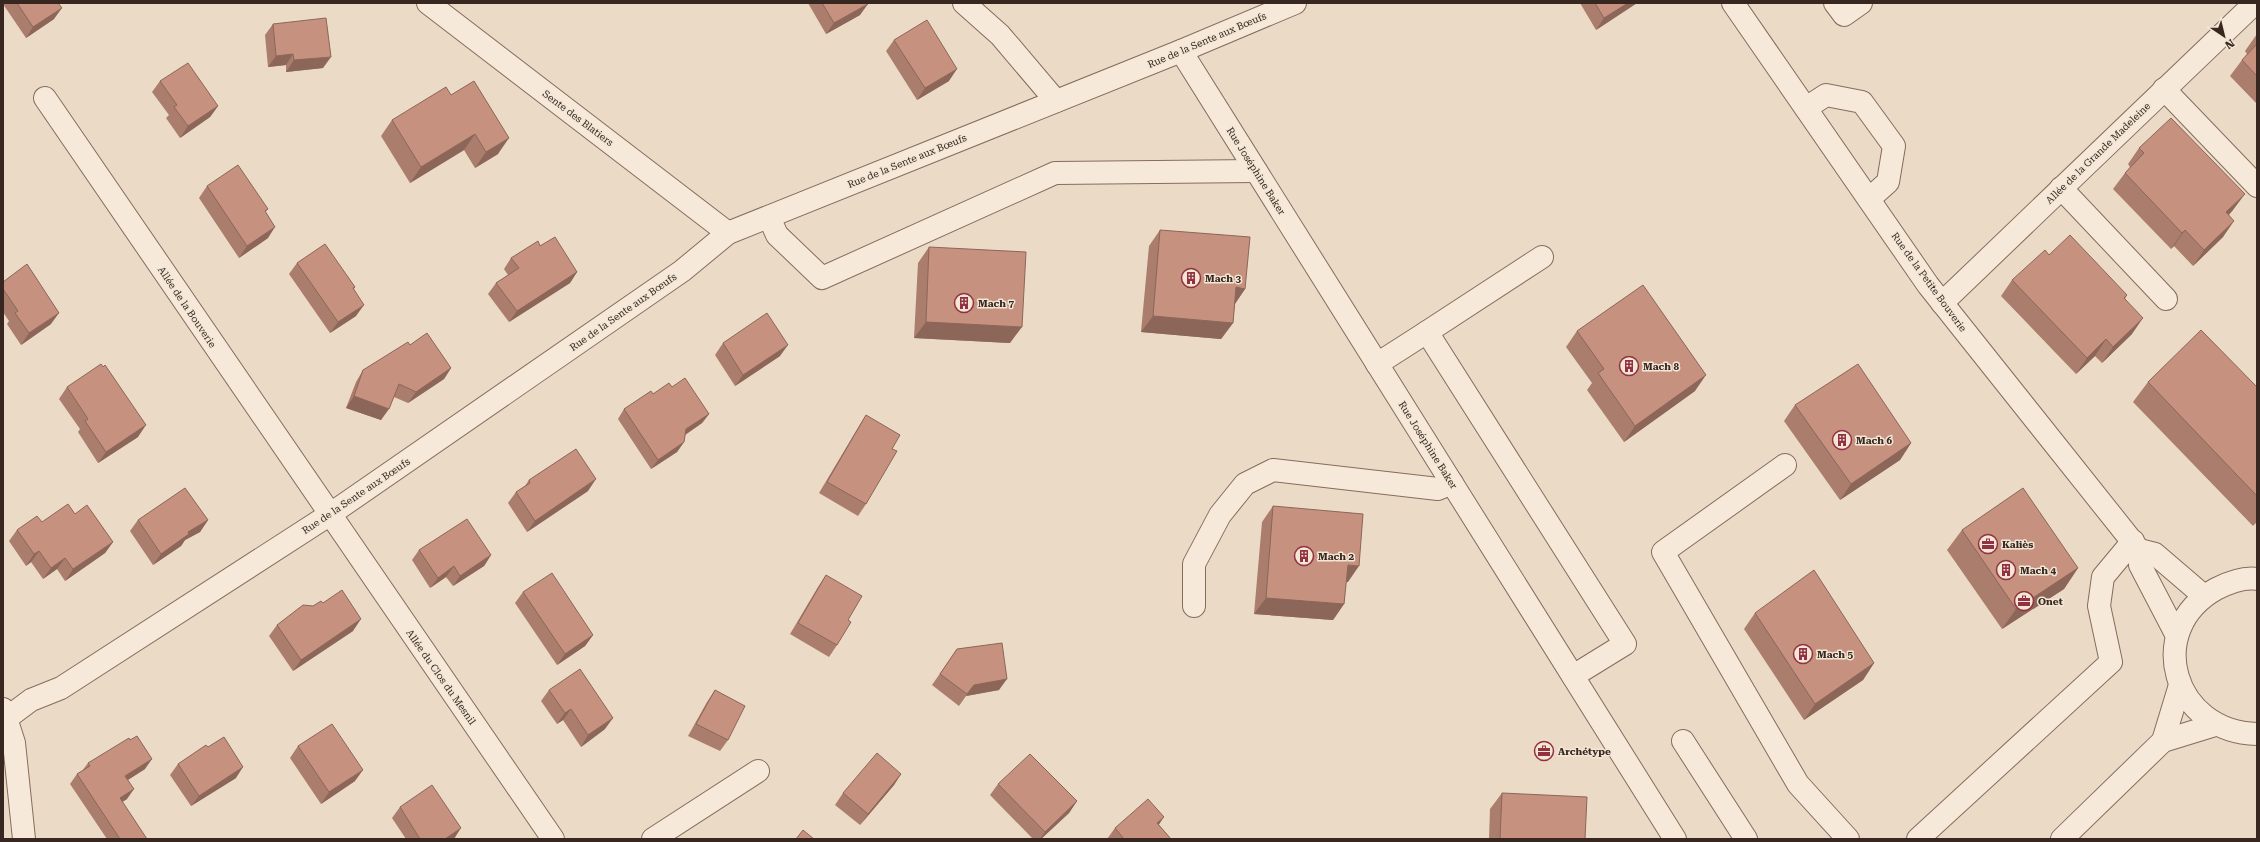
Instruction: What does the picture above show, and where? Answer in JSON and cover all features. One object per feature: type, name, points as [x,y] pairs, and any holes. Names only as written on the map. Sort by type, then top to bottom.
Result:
[{"type":"street","name":"Sente des Blatiers","points":[[428,3],[728,233]]},
{"type":"street","points":[[964,3],[1000,35],[1056,101]]},
{"type":"street","name":"Rue de la Sente aux Bœufs","points":[[5,716],[31,700],[61,688],[329,515],[682,271],[728,233],[1181,51],[1295,3]]},
{"type":"street","name":"Rue de la Petite Bouverie","points":[[1733,3],[1942,303],[2136,546],[2140,565],[2177,636]]},
{"type":"street","points":[[1835,3],[1844,15],[1861,3]]},
{"type":"street","name":"Allée de la Grande Madeleine","points":[[1942,303],[2254,3]]},
{"type":"street","name":"Rue Joséphine Baker","points":[[1181,51],[1675,839]]},
{"type":"street","points":[[2164,89],[2257,186]]},
{"type":"street","points":[[1806,108],[1826,95],[1862,102],[1894,146],[1888,182],[1869,199]]},
{"type":"street","name":"Allée de la Bouverie","points":[[45,98],[329,515]]},
{"type":"street","points":[[768,217],[777,235],[822,278],[1055,173],[1256,171]]},
{"type":"street","points":[[2061,188],[2166,299]]},
{"type":"street","points":[[1377,364],[1542,257]]},
{"type":"street","points":[[1427,332],[1625,644],[1573,676]]},
{"type":"street","points":[[1785,465],[1663,552],[1798,784],[1848,839]]},
{"type":"street","points":[[1194,606],[1194,564],[1220,516],[1245,484],[1273,470],[1438,489],[1452,483]]},
{"type":"street","name":"Allée du Clos du Mesnil","points":[[329,515],[553,839]]},
{"type":"street","points":[[1918,839],[2111,662],[2099,606],[2103,577],[2136,546],[2155,554],[2204,596]]},
{"type":"street","points":[[2257,579],[2226,584],[2204,596],[2186,616],[2177,636],[2175,663],[2180,685],[2194,708],[2215,724],[2240,733],[2257,734]]},
{"type":"street","points":[[2163,741],[2180,685]]},
{"type":"street","points":[[5,716],[14,744],[24,839]]},
{"type":"street","points":[[2062,839],[2163,741],[2215,724]]},
{"type":"street","points":[[1683,741],[1746,839]]},
{"type":"street","points":[[653,839],[758,771]]},
{"type":"building","points":[[17,3],[58,3],[62,8],[33,27]]},
{"type":"building","points":[[822,3],[867,3],[868,4],[834,23]]},
{"type":"building","points":[[1595,3],[1628,3],[1604,18]]},
{"type":"building","points":[[326,18],[331,57],[294,60],[293,54],[276,56],[273,24]]},
{"type":"building","points":[[927,20],[957,69],[925,88],[894,40]]},
{"type":"building","points":[[2257,44],[2257,76],[2242,60]]},
{"type":"building","points":[[188,63],[218,106],[188,126],[174,107],[177,105],[160,81]]},
{"type":"building","points":[[474,81],[509,138],[486,152],[475,134],[421,167],[392,120],[446,87],[451,95]]},
{"type":"building","points":[[2171,118],[2245,194],[2226,212],[2234,221],[2204,250],[2185,230],[2182,233],[2125,173],[2144,153],[2139,148]]},
{"type":"building","points":[[238,165],[268,209],[265,211],[275,227],[247,246],[207,186]]},
{"type":"building","name":"Mach 3","points":[[1160,230],[1250,237],[1245,289],[1236,287],[1233,323],[1153,316]]},
{"type":"building","points":[[2070,235],[2127,295],[2124,298],[2143,318],[2113,347],[2106,339],[2087,358],[2012,280],[2045,250],[2049,255]]},
{"type":"building","points":[[555,237],[577,272],[517,311],[496,283],[519,268],[511,258],[538,241],[540,246]]},
{"type":"building","points":[[325,244],[355,287],[353,288],[364,305],[338,322],[297,263]]},
{"type":"building","name":"Mach 7","points":[[929,247],[1026,252],[1022,327],[926,322]]},
{"type":"building","points":[[27,264],[59,313],[29,333],[15,313],[18,311],[3,289],[3,282]]},
{"type":"building","name":"Mach 8","points":[[1643,285],[1706,375],[1635,426],[1598,373],[1604,369],[1577,331]]},
{"type":"building","points":[[767,313],[788,345],[743,375],[723,343]]},
{"type":"building","points":[[2201,330],[2257,387],[2257,496],[2148,382]]},
{"type":"building","points":[[427,333],[451,368],[416,392],[399,384],[389,409],[354,396],[363,370],[408,342],[410,345]]},
{"type":"building","points":[[101,364],[103,367],[105,365],[146,425],[106,452],[85,421],[88,419],[67,387]]},
{"type":"building","name":"Mach 6","points":[[1858,364],[1911,443],[1851,484],[1795,405]]},
{"type":"building","points":[[685,378],[709,414],[686,429],[684,442],[658,460],[624,409],[651,391],[653,394],[669,383],[672,387]]},
{"type":"building","points":[[866,415],[900,435],[892,449],[897,451],[866,504],[827,482]]},
{"type":"building","points":[[576,449],[596,479],[535,521],[516,492],[530,483],[529,480]]},
{"type":"building","points":[[185,488],[208,520],[188,532],[189,534],[161,554],[138,520]]},
{"type":"building","name":"Mach 4","points":[[2023,488],[2078,568],[2016,609],[1962,530]]},
{"type":"building","points":[[68,504],[75,514],[87,505],[113,542],[73,569],[65,558],[51,568],[39,551],[34,554],[17,530],[37,516],[42,522]]},
{"type":"building","name":"Mach 2","points":[[1273,506],[1363,514],[1359,566],[1348,565],[1344,604],[1266,598]]},
{"type":"building","points":[[467,519],[491,555],[460,576],[454,566],[438,578],[419,550]]},
{"type":"building","name":"Mach 5","points":[[1814,570],[1874,663],[1815,704],[1755,613]]},
{"type":"building","points":[[552,573],[593,635],[565,654],[523,592]]},
{"type":"building","points":[[826,575],[862,596],[848,620],[851,622],[837,645],[798,623]]},
{"type":"building","points":[[342,590],[361,619],[301,660],[277,625],[303,605],[313,606],[321,601],[323,603]]},
{"type":"building","points":[[1002,643],[1007,679],[974,685],[967,694],[940,674],[957,649]]},
{"type":"building","points":[[580,669],[613,718],[588,735],[571,709],[565,713],[549,690]]},
{"type":"building","points":[[715,690],[745,706],[728,740],[696,724]]},
{"type":"building","points":[[332,724],[363,770],[329,792],[298,746]]},
{"type":"building","points":[[137,736],[152,759],[125,776],[134,789],[120,798],[147,839],[120,839],[77,774],[90,766],[88,763],[129,738],[130,740]]},
{"type":"building","points":[[224,737],[243,767],[199,796],[178,764],[206,745],[208,747]]},
{"type":"building","points":[[877,753],[901,774],[868,814],[843,793]]},
{"type":"building","points":[[1030,754],[1077,801],[1045,832],[998,784]]},
{"type":"building","points":[[432,785],[461,828],[445,839],[420,839],[400,807]]},
{"type":"building","points":[[1502,793],[1587,797],[1585,839],[1500,839]]},
{"type":"building","points":[[1148,799],[1164,817],[1157,823],[1171,839],[1124,839],[1115,828]]},
{"type":"building","points":[[803,830],[814,839],[796,839]]},
{"type":"place","name":"Mach 3","points":[[1191,278]]},
{"type":"place","name":"Mach 7","points":[[964,303]]},
{"type":"place","name":"Mach 8","points":[[1629,366]]},
{"type":"place","name":"Mach 6","points":[[1842,440]]},
{"type":"place","name":"Kaliès","points":[[1988,544]]},
{"type":"place","name":"Mach 2","points":[[1304,556]]},
{"type":"place","name":"Mach 4","points":[[2006,570]]},
{"type":"place","name":"Onet","points":[[2024,601]]},
{"type":"place","name":"Mach 5","points":[[1803,654]]},
{"type":"place","name":"Archétype","points":[[1544,751]]}]
